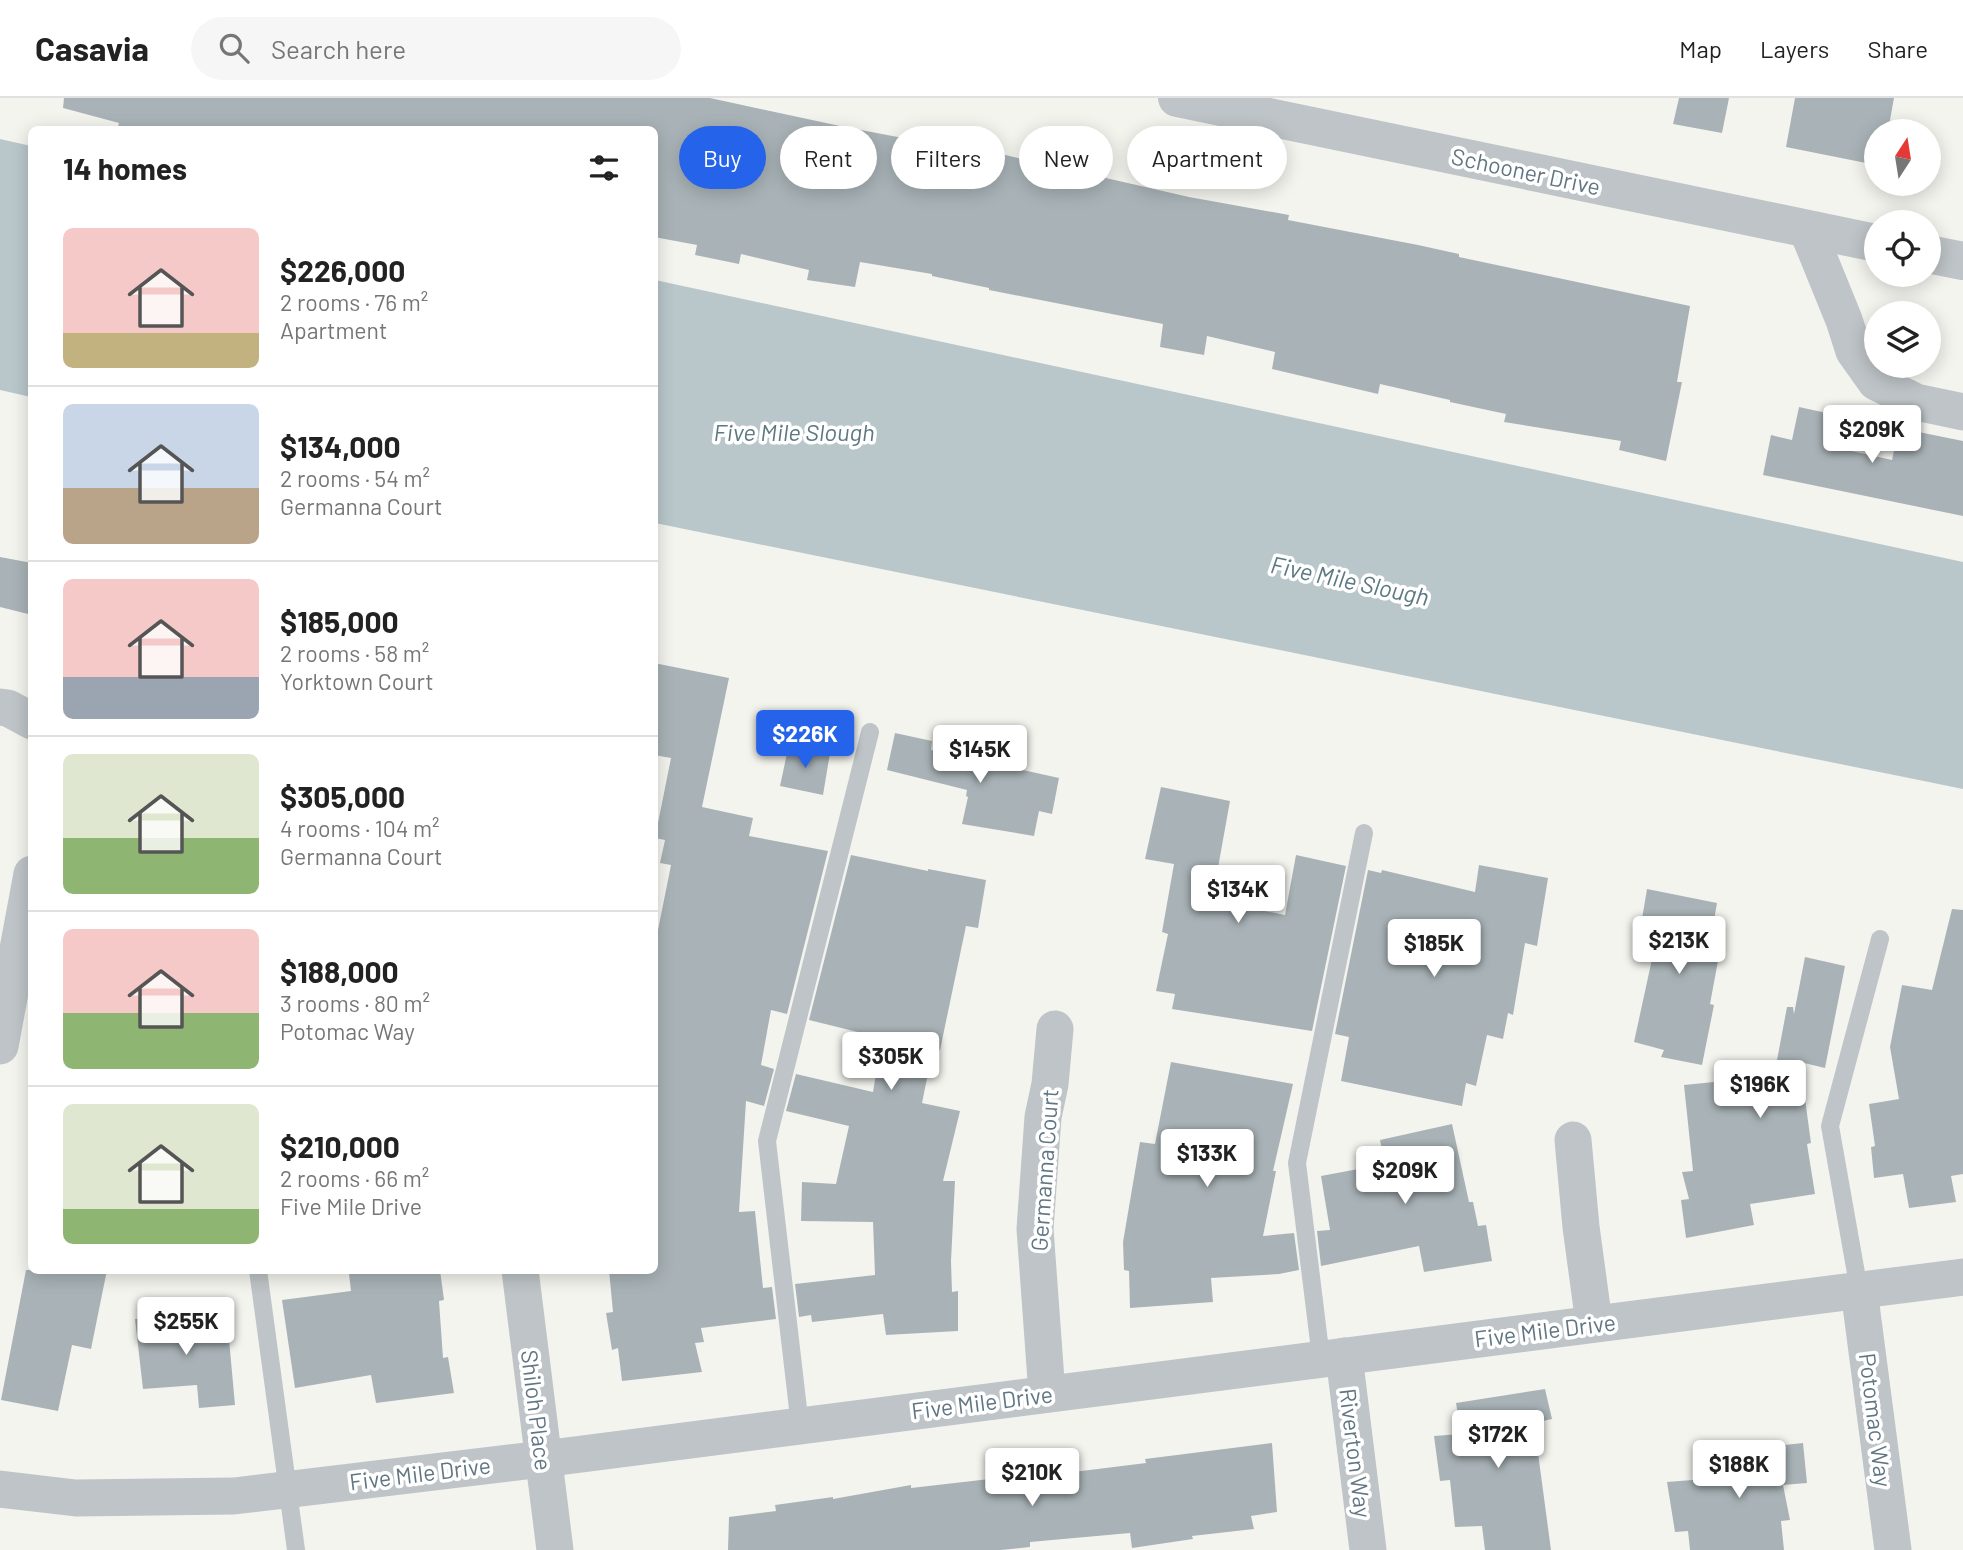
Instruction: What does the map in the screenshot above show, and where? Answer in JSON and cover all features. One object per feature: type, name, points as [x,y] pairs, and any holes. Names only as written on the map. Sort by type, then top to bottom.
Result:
[{"type":"street","name":"Schooner Drive","points":[[1177,98],[1864,241]]},
{"type":"street","points":[[1807,229],[1854,351],[1876,382],[1916,402],[1963,412]]},
{"type":"street","points":[[1941,257],[1963,261]]},
{"type":"street","points":[[0,707],[8,708],[28,719]]},
{"type":"street","points":[[0,1046],[28,896]]},
{"type":"street","name":"Germanna Court","points":[[1047,1394],[1035,1229],[1043,1117],[1050,1084],[1055,1029]]},
{"type":"street","points":[[1573,1140],[1594,1323]]},
{"type":"street","name":"Shiloh Place","points":[[520,1274],[555,1550]]},
{"type":"street","name":"Five Mile Drive","points":[[0,1489],[76,1499],[234,1496],[543,1459],[1963,1277]]},
{"type":"street","name":"Potomac Way","points":[[1859,1290],[1893,1550]]},
{"type":"street","name":"Riverton Way","points":[[1332,1357],[1368,1550]]},
{"type":"lane","points":[[800,1426],[767,1141],[870,732]]},
{"type":"lane","points":[[1332,1357],[1297,1163],[1364,833]]},
{"type":"lane","points":[[1859,1290],[1830,1126],[1880,939]]},
{"type":"lane","points":[[259,1274],[296,1550]]},
{"type":"water","points":[[0,139],[28,145],[28,396],[0,390]]},
{"type":"water","name":"Five Mile Slough","points":[[658,281],[1963,562],[1963,789],[658,524]]},
{"type":"building","points":[[64,98],[710,98],[840,126],[780,126],[780,189],[877,189],[877,133],[891,136],[891,189],[1005,189],[1005,155],[1019,158],[1019,189],[1113,189],[1113,180],[1127,183],[1127,189],[1154,189],[1289,215],[1288,220],[1418,245],[1459,254],[1459,257],[1690,306],[1677,382],[1682,382],[1666,461],[1619,450],[1621,441],[1504,422],[1506,414],[1450,400],[1380,384],[1378,394],[1272,369],[1275,352],[1207,336],[1204,355],[1160,347],[1163,324],[989,290],[932,274],[860,262],[855,287],[807,280],[809,270],[741,254],[739,264],[695,255],[697,245],[658,238],[658,126],[118,126],[119,123],[63,108]]},
{"type":"building","points":[[1679,98],[1729,98],[1722,133],[1673,124]]},
{"type":"building","points":[[1795,98],[1894,98],[1890,119],[1864,119],[1864,163],[1786,147]]},
{"type":"building","points":[[1799,407],[1836,415],[1829,446],[1892,460],[1899,428],[1963,441],[1963,516],[1763,475],[1771,435],[1792,440]]},
{"type":"building","points":[[0,557],[28,562],[28,614],[0,607]]},
{"type":"building","points":[[658,664],[729,678],[702,807],[753,818],[749,836],[828,851],[787,1014],[771,1010],[761,1065],[774,1069],[764,1106],[746,1101],[739,1212],[755,1211],[763,1288],[772,1287],[776,1319],[701,1328],[704,1342],[695,1343],[702,1372],[622,1381],[618,1348],[612,1350],[606,1313],[613,1312],[609,1274],[658,1274],[658,930],[671,865],[660,863],[665,840],[658,839],[658,823],[671,758],[658,756]]},
{"type":"building","points":[[895,733],[932,741],[931,750],[1059,778],[1052,814],[1039,811],[1034,836],[962,824],[967,790],[887,770]]},
{"type":"building","points":[[789,744],[830,753],[823,795],[780,786]]},
{"type":"building","points":[[1161,787],[1230,801],[1212,901],[1285,915],[1296,855],[1346,866],[1312,1031],[1172,1009],[1175,994],[1156,991],[1168,934],[1162,932],[1174,864],[1145,859]]},
{"type":"building","points":[[851,855],[986,880],[978,928],[966,926],[940,1050],[933,1049],[922,1103],[960,1111],[943,1181],[955,1181],[951,1261],[952,1292],[958,1291],[958,1331],[886,1335],[883,1314],[812,1322],[811,1315],[799,1317],[795,1284],[875,1275],[873,1222],[801,1221],[802,1182],[836,1184],[849,1126],[786,1111],[796,1074],[873,1092],[882,1038],[809,1020]]},
{"type":"building","points":[[1479,865],[1548,878],[1537,946],[1525,943],[1513,1015],[1508,1013],[1503,1039],[1487,1035],[1476,1086],[1466,1083],[1462,1106],[1341,1081],[1349,1037],[1335,1034],[1368,870],[1381,873],[1382,870],[1475,892]]},
{"type":"building","points":[[1647,889],[1717,903],[1712,932],[1723,934],[1710,1004],[1714,1005],[1702,1065],[1661,1057],[1664,1050],[1634,1042],[1657,936],[1640,931]]},
{"type":"building","points":[[1952,909],[1963,910],[1963,1174],[1951,1176],[1956,1202],[1909,1208],[1903,1174],[1874,1178],[1871,1147],[1875,1146],[1869,1104],[1899,1099],[1890,1047],[1902,985],[1932,990]]},
{"type":"building","points":[[1805,957],[1845,966],[1825,1068],[1800,1062],[1811,1143],[1807,1144],[1815,1194],[1750,1204],[1754,1225],[1686,1238],[1681,1200],[1689,1199],[1682,1172],[1693,1171],[1684,1085],[1774,1076],[1787,1007],[1793,1007],[1794,1014]]},
{"type":"building","points":[[1171,1062],[1293,1084],[1273,1171],[1276,1171],[1263,1236],[1294,1233],[1299,1270],[1279,1274],[1211,1278],[1213,1302],[1130,1308],[1129,1271],[1124,1270],[1123,1242],[1140,1142],[1155,1144]]},
{"type":"building","points":[[1452,1124],[1469,1202],[1473,1202],[1478,1226],[1486,1225],[1492,1261],[1424,1272],[1419,1246],[1321,1266],[1317,1231],[1330,1230],[1321,1176],[1385,1164],[1380,1140]]},
{"type":"building","points":[[26,1270],[28,1274],[106,1274],[91,1349],[72,1345],[58,1411],[1,1400]]},
{"type":"building","points":[[349,1274],[441,1274],[444,1300],[439,1301],[443,1358],[448,1357],[454,1393],[376,1403],[371,1375],[295,1388],[282,1300],[351,1291]]},
{"type":"building","points":[[207,1312],[212,1341],[229,1339],[235,1405],[199,1408],[197,1385],[143,1389],[135,1319]]},
{"type":"building","points":[[1545,1389],[1552,1419],[1534,1423],[1551,1550],[1485,1550],[1482,1526],[1455,1527],[1450,1480],[1440,1481],[1434,1436],[1461,1434],[1456,1403]]},
{"type":"building","points":[[1272,1443],[1277,1512],[1251,1516],[1254,1529],[1192,1536],[1193,1539],[1132,1548],[1130,1533],[1030,1542],[1030,1547],[1001,1550],[728,1550],[729,1517],[776,1511],[775,1505],[833,1499],[911,1485],[911,1488],[1025,1475],[1025,1478],[1146,1463],[1145,1459]]},
{"type":"building","points":[[1803,1443],[1807,1483],[1783,1485],[1790,1520],[1781,1521],[1784,1550],[1690,1550],[1688,1531],[1675,1532],[1667,1482],[1718,1478],[1715,1453]]}]
